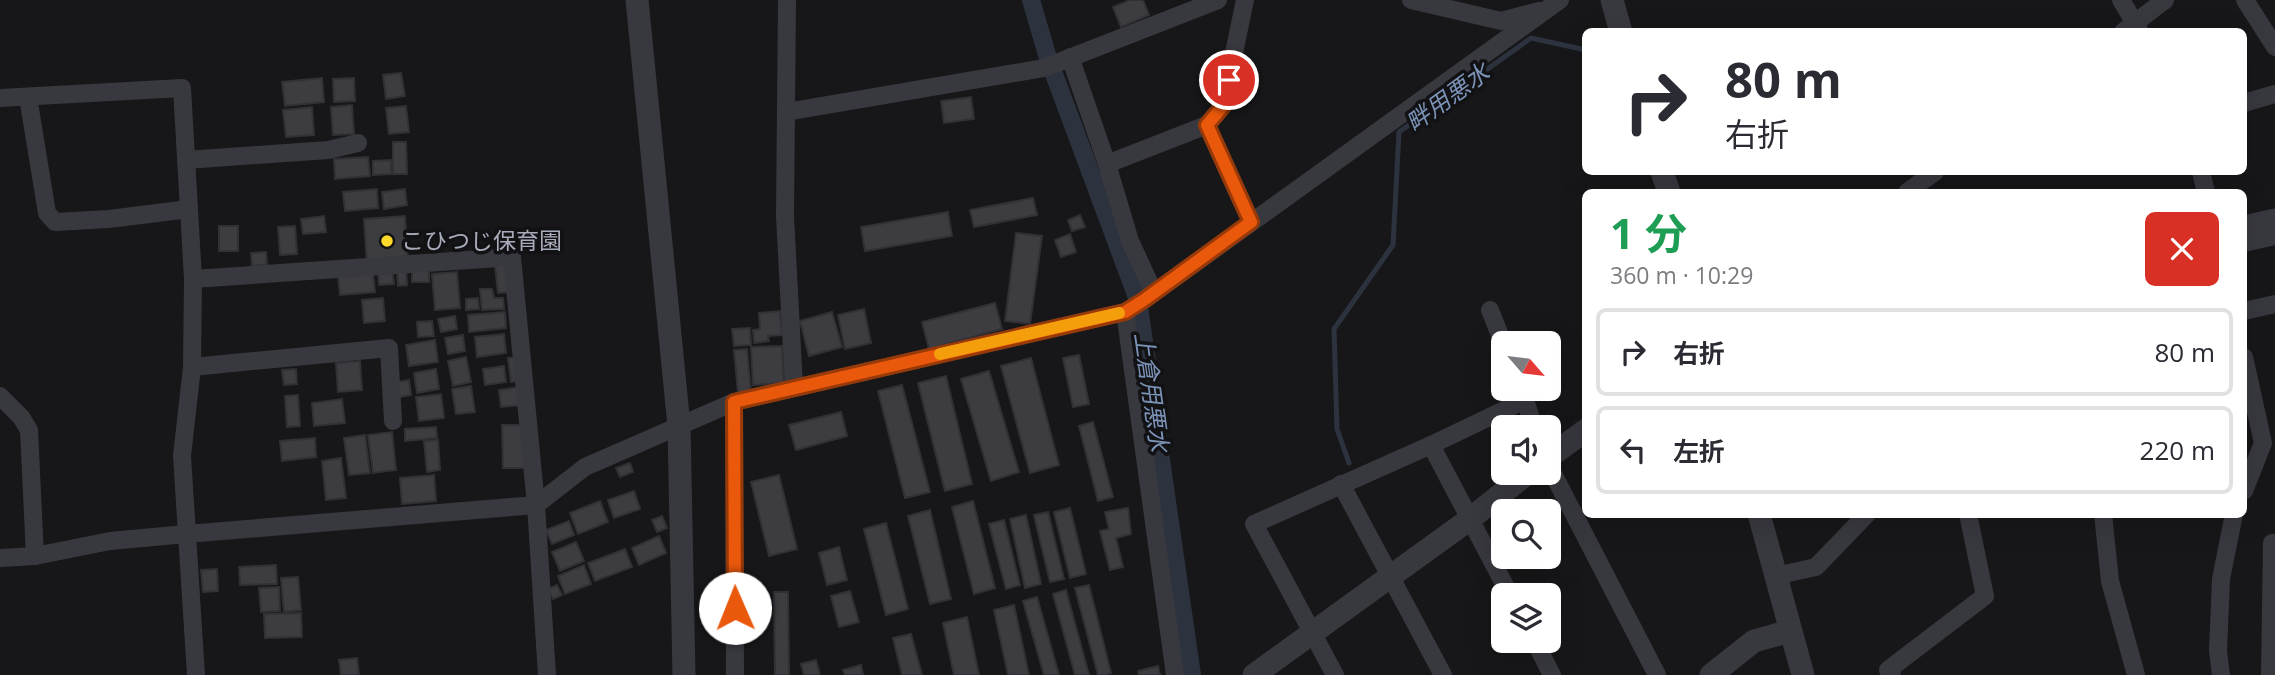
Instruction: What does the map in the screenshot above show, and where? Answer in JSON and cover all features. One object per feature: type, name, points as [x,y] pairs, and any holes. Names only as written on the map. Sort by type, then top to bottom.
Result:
[{"type":"street","points":[[637,0],[679,426],[684,675]]},
{"type":"street","points":[[787,0],[785,216],[794,387]]},
{"type":"street","points":[[786,112],[1058,62],[1218,0]]},
{"type":"street","points":[[1107,164],[1207,125],[1223,106],[1245,0]]},
{"type":"street","points":[[1411,0],[1501,21],[1553,4]]},
{"type":"street","points":[[1612,0],[1620,28]]},
{"type":"street","points":[[2121,0],[2132,28]]},
{"type":"street","points":[[2133,28],[2165,0]]},
{"type":"street","points":[[2245,0],[2275,47]]},
{"type":"street","points":[[0,558],[36,556],[110,541],[537,505],[585,467],[734,402],[1125,312],[1553,4]]},
{"type":"street","points":[[1058,62],[1107,164],[1149,297]]},
{"type":"street","points":[[0,98],[182,88],[193,279],[192,367],[182,456],[196,675]]},
{"type":"street","points":[[2247,102],[2275,94]]},
{"type":"street","points":[[28,97],[47,214],[55,222],[109,219],[189,209]]},
{"type":"street","points":[[1207,125],[1251,222]]},
{"type":"street","points":[[186,160],[328,150],[358,143]]},
{"type":"street","points":[[1914,189],[1933,180]]},
{"type":"street","points":[[2247,226],[2275,220]]},
{"type":"street","points":[[2247,244],[2275,238]]},
{"type":"street","points":[[193,279],[512,257],[537,505],[547,675]]},
{"type":"street","points":[[2247,310],[2275,304]]},
{"type":"street","points":[[1490,310],[1498,331]]},
{"type":"street","points":[[1125,312],[1175,675]]},
{"type":"street","points":[[192,367],[389,348],[393,421]]},
{"type":"street","points":[[0,396],[21,417],[29,430],[36,556]]},
{"type":"street","points":[[2247,485],[2269,443],[2248,397]]},
{"type":"street","points":[[1335,675],[1254,524],[1431,446],[1511,401]]},
{"type":"street","points":[[734,402],[736,675]]},
{"type":"street","points":[[1561,448],[1582,433]]},
{"type":"street","points":[[1431,446],[1504,583]]},
{"type":"street","points":[[1341,484],[1443,675]]},
{"type":"street","points":[[1254,675],[1470,519],[1513,485]]},
{"type":"street","points":[[1559,485],[1657,675]]},
{"type":"street","points":[[1760,518],[1802,675]]},
{"type":"street","points":[[1775,576],[1816,567],[1863,518]]},
{"type":"street","points":[[1892,675],[1888,670],[1985,596],[1969,518]]},
{"type":"street","points":[[2103,518],[2110,581],[2136,675]]},
{"type":"street","points":[[2221,675],[2218,651],[2221,579],[2233,518]]},
{"type":"street","points":[[2270,675],[2272,543],[2275,543]]},
{"type":"street","points":[[1711,675],[1754,641],[1790,631]]},
{"type":"street","points":[[1541,653],[1552,675]]},
{"type":"building","points":[[1130,0],[1143,0],[1149,15],[1121,27],[1113,7]]},
{"type":"building","points":[[401,73],[405,96],[386,99],[383,75]]},
{"type":"building","points":[[322,78],[324,102],[285,106],[282,82]]},
{"type":"building","points":[[354,78],[355,101],[334,102],[333,79]]},
{"type":"building","points":[[971,97],[974,119],[944,123],[941,101]]},
{"type":"building","points":[[352,105],[354,134],[333,135],[331,107]]},
{"type":"building","points":[[406,106],[409,132],[389,134],[386,108]]},
{"type":"building","points":[[312,107],[314,135],[286,137],[283,110]]},
{"type":"building","points":[[393,142],[406,142],[407,174],[393,174]]},
{"type":"building","points":[[368,157],[370,176],[335,179],[334,159]]},
{"type":"building","points":[[391,160],[391,174],[373,175],[373,161]]},
{"type":"building","points":[[377,189],[378,208],[345,211],[343,192]]},
{"type":"building","points":[[405,189],[407,205],[384,209],[382,192]]},
{"type":"building","points":[[1033,198],[1037,215],[974,227],[970,210]]},
{"type":"building","points":[[948,212],[952,236],[865,251],[861,227]]},
{"type":"building","points":[[1080,215],[1085,227],[1072,231],[1068,220]]},
{"type":"building","points":[[324,216],[326,232],[303,234],[301,219]]},
{"type":"building","points":[[405,216],[408,261],[367,264],[364,219]]},
{"type":"building","points":[[219,226],[238,226],[238,251],[219,251]]},
{"type":"building","points":[[295,226],[297,254],[280,255],[278,227]]},
{"type":"building","points":[[1016,233],[1042,236],[1030,324],[1005,321]]},
{"type":"building","points":[[1070,234],[1076,252],[1061,257],[1055,240]]},
{"type":"building","points":[[266,252],[267,264],[252,266],[251,253]]},
{"type":"building","points":[[508,264],[511,292],[498,293],[495,266]]},
{"type":"building","points":[[406,269],[407,285],[398,286],[397,270]]},
{"type":"building","points":[[412,269],[429,269],[429,282],[412,282]]},
{"type":"building","points":[[392,271],[394,284],[379,285],[378,273]]},
{"type":"building","points":[[457,272],[460,308],[435,310],[432,274]]},
{"type":"building","points":[[373,273],[375,292],[340,295],[338,276]]},
{"type":"building","points":[[480,289],[492,289],[494,298],[503,298],[504,309],[482,310]]},
{"type":"building","points":[[383,298],[385,321],[364,323],[362,300]]},
{"type":"building","points":[[478,298],[479,309],[466,310],[466,299]]},
{"type":"building","points":[[995,303],[1002,329],[929,349],[922,322]]},
{"type":"building","points":[[864,309],[871,343],[845,349],[838,315]]},
{"type":"building","points":[[780,311],[782,335],[768,336],[769,341],[754,343],[753,330],[760,329],[759,313]]},
{"type":"building","points":[[505,312],[506,328],[469,332],[468,315]]},
{"type":"building","points":[[832,312],[842,347],[809,356],[800,321]]},
{"type":"building","points":[[455,316],[457,329],[441,332],[438,319]]},
{"type":"building","points":[[432,321],[434,336],[418,337],[417,322]]},
{"type":"building","points":[[750,328],[751,345],[734,346],[732,329]]},
{"type":"building","points":[[504,334],[506,353],[477,357],[475,337]]},
{"type":"building","points":[[463,335],[465,351],[448,354],[445,338]]},
{"type":"building","points":[[435,340],[438,362],[409,366],[406,345]]},
{"type":"building","points":[[782,346],[784,383],[753,385],[751,347]]},
{"type":"building","points":[[747,349],[751,392],[738,393],[734,350]]},
{"type":"building","points":[[1079,355],[1089,404],[1073,407],[1063,358]]},
{"type":"building","points":[[466,357],[471,382],[453,386],[448,361]]},
{"type":"building","points":[[518,357],[521,381],[511,382],[508,358]]},
{"type":"building","points":[[1031,358],[1059,465],[1030,473],[1001,366]]},
{"type":"building","points":[[360,361],[362,390],[338,392],[336,363]]},
{"type":"building","points":[[504,366],[506,382],[485,385],[483,369]]},
{"type":"building","points":[[296,369],[297,384],[284,385],[282,370]]},
{"type":"building","points":[[436,369],[439,389],[417,393],[414,373]]},
{"type":"building","points":[[989,371],[1019,472],[991,481],[961,379]]},
{"type":"building","points":[[946,376],[972,484],[945,491],[918,383]]},
{"type":"building","points":[[409,380],[411,395],[399,397],[397,382]]},
{"type":"building","points":[[902,385],[930,492],[905,498],[878,391]]},
{"type":"building","points":[[471,386],[475,412],[456,414],[452,389]]},
{"type":"building","points":[[520,387],[522,405],[501,407],[499,390]]},
{"type":"building","points":[[441,394],[444,418],[419,421],[416,397]]},
{"type":"building","points":[[298,395],[300,426],[287,427],[285,396]]},
{"type":"building","points":[[342,399],[345,423],[314,426],[312,403]]},
{"type":"building","points":[[841,412],[847,436],[796,450],[789,425]]},
{"type":"building","points":[[1093,422],[1113,497],[1098,501],[1079,426]]},
{"type":"building","points":[[502,425],[525,425],[525,468],[503,468]]},
{"type":"building","points":[[436,427],[437,438],[405,441],[405,429]]},
{"type":"building","points":[[392,432],[396,470],[373,473],[368,435]]},
{"type":"building","points":[[365,435],[370,473],[349,475],[344,438]]},
{"type":"building","points":[[315,438],[316,457],[282,461],[280,441]]},
{"type":"building","points":[[438,440],[440,470],[427,472],[424,441]]},
{"type":"building","points":[[341,458],[346,498],[326,500],[322,461]]},
{"type":"building","points":[[630,463],[633,472],[620,477],[616,468]]},
{"type":"building","points":[[434,475],[436,501],[402,504],[400,478]]},
{"type":"building","points":[[779,475],[797,549],[769,556],[751,482]]},
{"type":"building","points":[[634,491],[640,509],[614,518],[608,500]]},
{"type":"building","points":[[600,501],[608,522],[578,534],[570,513]]},
{"type":"building","points":[[973,501],[995,588],[974,594],[952,507]]},
{"type":"building","points":[[1070,508],[1086,574],[1070,578],[1054,512]]},
{"type":"building","points":[[1128,508],[1131,534],[1116,538],[1123,567],[1110,570],[1100,531],[1109,529],[1105,512]]},
{"type":"building","points":[[930,510],[951,599],[930,604],[908,516]]},
{"type":"building","points":[[1048,512],[1064,579],[1050,582],[1034,515]]},
{"type":"building","points":[[1026,515],[1041,584],[1025,588],[1010,519]]},
{"type":"building","points":[[662,516],[667,528],[657,532],[652,520]]},
{"type":"building","points":[[1004,520],[1020,585],[1006,589],[989,524]]},
{"type":"building","points":[[569,521],[574,535],[552,544],[546,530]]},
{"type":"building","points":[[886,523],[908,609],[886,615],[864,529]]},
{"type":"building","points":[[659,536],[666,553],[639,565],[632,548]]},
{"type":"building","points":[[576,542],[584,561],[560,571],[552,552]]},
{"type":"building","points":[[839,547],[847,580],[827,585],[819,553]]},
{"type":"building","points":[[625,549],[632,567],[595,581],[588,563]]},
{"type":"building","points":[[276,565],[277,584],[240,585],[239,567]]},
{"type":"building","points":[[584,565],[591,584],[565,594],[558,576]]},
{"type":"building","points":[[217,569],[218,591],[203,592],[201,570]]},
{"type":"building","points":[[298,577],[301,610],[284,612],[281,578]]},
{"type":"building","points":[[557,585],[562,595],[553,599],[548,589]]},
{"type":"building","points":[[1089,585],[1111,673],[1105,675],[1098,675],[1075,588]]},
{"type":"building","points":[[279,587],[280,611],[261,612],[259,588]]},
{"type":"building","points":[[1066,590],[1089,675],[1075,675],[1053,594]]},
{"type":"building","points":[[850,591],[859,622],[839,627],[831,596]]},
{"type":"building","points":[[774,592],[788,592],[789,675],[775,675]]},
{"type":"building","points":[[1037,597],[1059,675],[1044,675],[1023,601]]},
{"type":"building","points":[[1014,605],[1029,675],[1008,675],[994,610]]},
{"type":"building","points":[[301,613],[302,637],[265,638],[264,614]]},
{"type":"building","points":[[967,617],[979,675],[954,675],[943,623]]},
{"type":"building","points":[[911,634],[922,675],[902,675],[893,638]]},
{"type":"building","points":[[357,658],[359,675],[341,675],[339,660]]},
{"type":"building","points":[[816,660],[820,675],[804,675],[801,664]]},
{"type":"building","points":[[861,665],[863,675],[845,675],[843,670]]},
{"type":"building","points":[[1158,666],[1160,675],[1139,675],[1138,671]]},
{"type":"waterway","name":"上倉用悪水","points":[[1031,0],[1048,58],[1138,300],[1192,675]]},
{"type":"waterway","name":"畔用悪水","points":[[1349,463],[1337,429],[1334,329],[1393,245],[1399,132],[1531,38],[1582,49]]},
{"type":"slow traffic","points":[[940,354],[1119,313]]},
{"type":"place","name":"こひつじ保育園","points":[[387,241]]},
{"type":"route","points":[[735,608],[734,402],[1125,312],[1144,300],[1251,222],[1207,125],[1223,106],[1229,80]]}]
